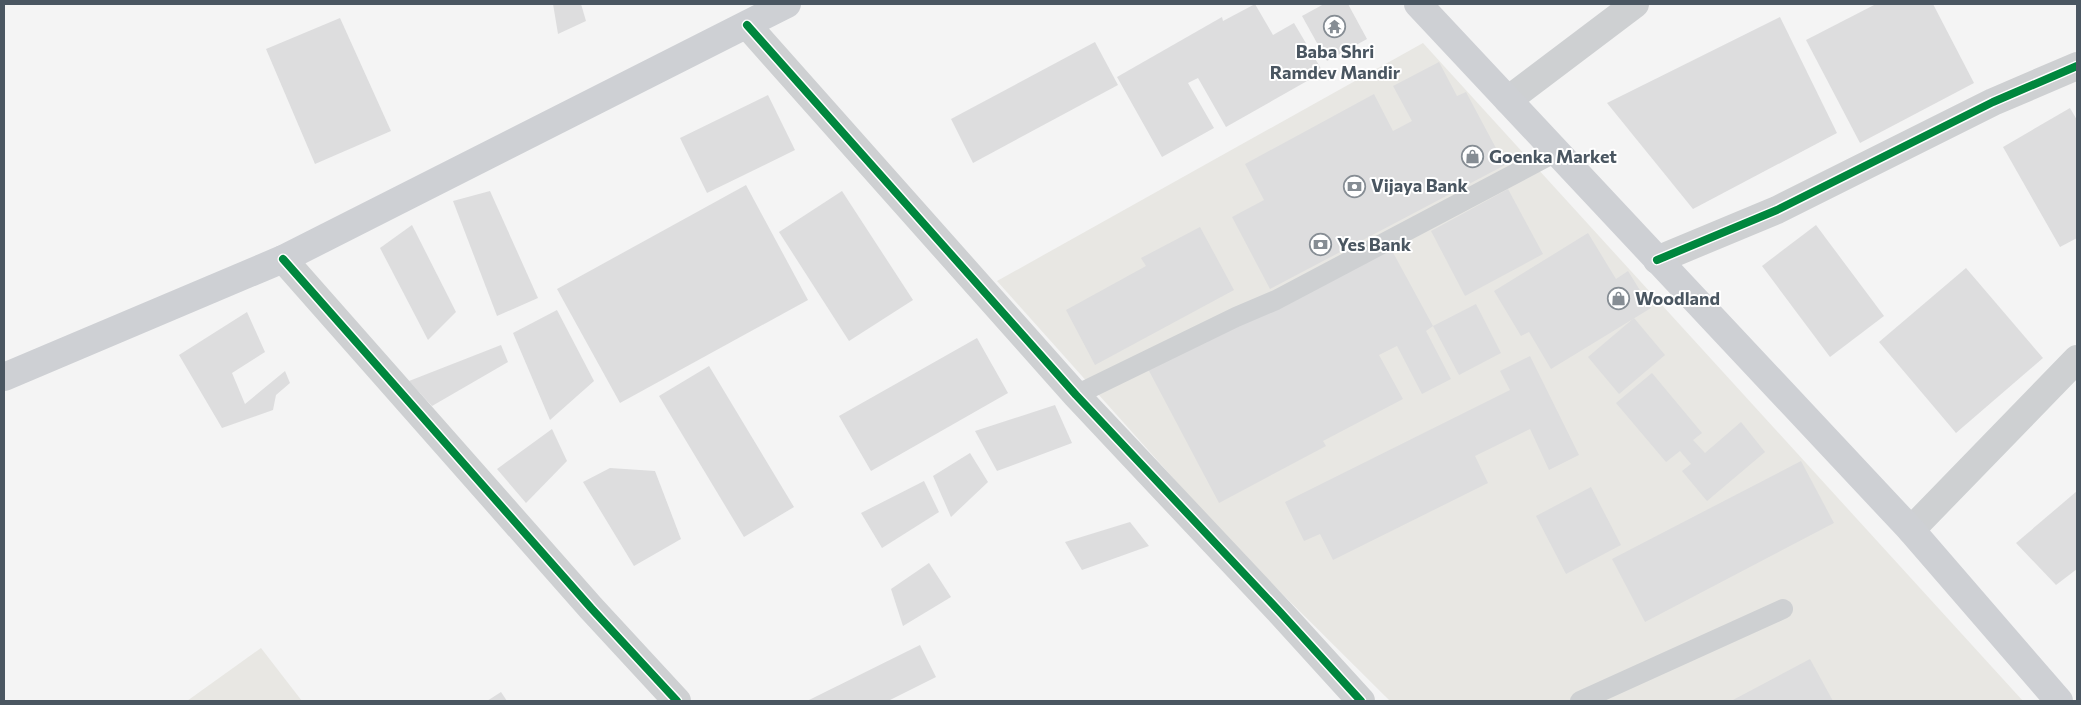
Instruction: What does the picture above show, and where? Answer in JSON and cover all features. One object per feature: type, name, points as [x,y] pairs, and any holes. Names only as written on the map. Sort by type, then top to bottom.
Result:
[{"type":"main road","points":[[4,377],[283,259],[788,4]]},
{"type":"main road","points":[[1418,4],[1911,530],[2059,701]]},
{"type":"street","points":[[1508,100],[1635,4]]},
{"type":"street","points":[[747,25],[1076,395],[1361,701]]},
{"type":"street","points":[[1657,260],[1777,210],[1994,102],[2077,66]]},
{"type":"street","points":[[283,259],[578,593],[677,701]]},
{"type":"street","points":[[1911,530],[2077,359]]},
{"type":"lane","points":[[1076,395],[1236,317],[1276,300],[1556,152]]},
{"type":"lane","points":[[1580,701],[1783,609]]},
{"type":"shaded area","points":[[1423,43],[2023,701],[1390,701],[1233,545],[997,281]]},
{"type":"shaded area","points":[[261,648],[302,701],[187,701]]},
{"type":"building","points":[[553,4],[581,4],[586,21],[558,34]]},
{"type":"building","points":[[1255,4],[1273,35],[1294,23],[1323,72],[1226,127],[1198,78],[1188,83],[1214,128],[1162,157],[1117,77],[1222,17],[1223,21]]},
{"type":"building","name":"Baba Shri Ramdev Mandir","points":[[1324,4],[1348,4],[1367,39],[1327,61],[1302,16]]},
{"type":"building","points":[[1876,4],[1933,4],[1974,83],[1860,143],[1806,40]]},
{"type":"building","points":[[1780,17],[1837,133],[1693,209],[1607,103]]},
{"type":"building","points":[[340,18],[391,131],[315,164],[266,49]]},
{"type":"building","points":[[1095,42],[1118,85],[973,163],[951,119]]},
{"type":"building","points":[[1439,62],[1457,96],[1466,92],[1505,165],[1270,289],[1232,217],[1264,200],[1245,164],[1374,94],[1393,131],[1412,121],[1393,86]]},
{"type":"building","points":[[768,95],[795,150],[707,193],[680,138]]},
{"type":"building","points":[[2070,108],[2077,120],[2077,238],[2060,247],[2003,147]]},
{"type":"building","points":[[746,185],[808,300],[620,403],[557,289]]},
{"type":"building","points":[[1508,189],[1543,254],[1465,296],[1431,231]]},
{"type":"building","points":[[490,191],[538,298],[497,316],[453,201]]},
{"type":"building","points":[[842,191],[913,300],[849,341],[779,232]]},
{"type":"building","points":[[412,225],[456,312],[428,340],[380,248]]},
{"type":"building","points":[[1816,225],[1884,316],[1830,357],[1762,266]]},
{"type":"building","points":[[1200,227],[1234,290],[1095,365],[1066,310],[1146,266],[1141,258]]},
{"type":"building","points":[[1588,233],[1616,279],[1628,271],[1651,308],[1551,369],[1529,332],[1521,336],[1494,291]]},
{"type":"building","points":[[1390,247],[1433,326],[1426,331],[1451,379],[1422,394],[1397,346],[1379,355],[1403,399],[1323,441],[1326,446],[1219,503],[1148,369]]},
{"type":"building","points":[[1966,268],[2043,358],[1956,433],[1879,342]]},
{"type":"building","points":[[1476,304],[1501,353],[1459,375],[1433,326]]},
{"type":"building","points":[[557,310],[594,381],[550,420],[513,333]]},
{"type":"building","points":[[247,312],[265,352],[232,373],[245,404],[285,371],[290,383],[276,395],[273,410],[222,428],[179,355]]},
{"type":"building","points":[[1634,318],[1665,355],[1619,394],[1588,357]]},
{"type":"building","points":[[977,338],[1008,393],[871,471],[839,416]]},
{"type":"building","points":[[501,345],[508,362],[432,406],[409,381]]},
{"type":"building","points":[[1530,356],[1579,455],[1549,470],[1530,429],[1475,456],[1488,483],[1333,560],[1320,534],[1304,541],[1285,502],[1510,390],[1500,371]]},
{"type":"building","points":[[709,366],[794,507],[744,537],[659,396]]},
{"type":"building","points":[[1652,373],[1702,433],[1693,440],[1705,453],[1741,422],[1765,452],[1707,501],[1682,471],[1691,464],[1680,451],[1666,462],[1616,403]]},
{"type":"building","points":[[1055,405],[1072,443],[997,471],[975,431]]},
{"type":"building","points":[[552,429],[567,461],[526,503],[497,469]]},
{"type":"building","points":[[970,453],[988,482],[951,517],[933,476]]},
{"type":"building","points":[[1801,461],[1834,523],[1645,622],[1612,559]]},
{"type":"building","points":[[610,468],[655,471],[681,539],[634,566],[583,482]]},
{"type":"building","points":[[924,481],[939,512],[882,548],[861,513]]},
{"type":"building","points":[[1591,487],[1621,545],[1566,574],[1536,516]]},
{"type":"building","points":[[2077,491],[2077,569],[2056,585],[2016,543]]},
{"type":"building","points":[[1130,522],[1149,546],[1082,570],[1065,542]]},
{"type":"building","points":[[929,563],[951,597],[903,626],[891,589]]},
{"type":"building","points":[[920,645],[936,677],[888,701],[807,701]]},
{"type":"building","points":[[1810,659],[1833,701],[1731,701]]},
{"type":"building","points":[[501,692],[507,701],[487,701]]},
{"type":"cycle path","points":[[747,25],[1076,395],[1361,701]]},
{"type":"cycle path","points":[[1657,260],[1777,210],[1993,102],[2077,66]]},
{"type":"cycle path","points":[[283,259],[591,608],[677,701]]},
{"type":"place","name":"Baba Shri Ramdev Mandir","points":[[1335,27]]},
{"type":"place","name":"Goenka Market","points":[[1473,157]]},
{"type":"place","name":"Vijaya Bank","points":[[1355,186]]},
{"type":"place","name":"Yes Bank","points":[[1321,245]]},
{"type":"place","name":"Woodland","points":[[1619,299]]}]
